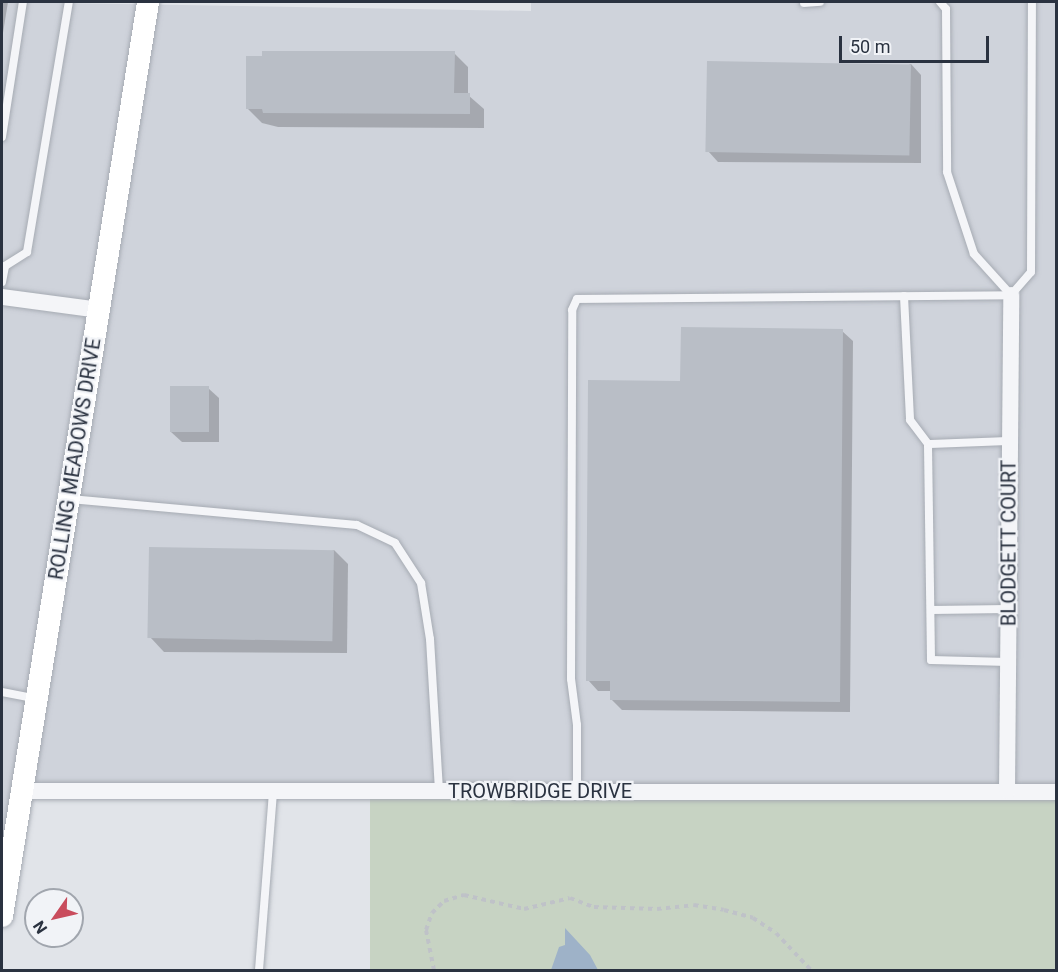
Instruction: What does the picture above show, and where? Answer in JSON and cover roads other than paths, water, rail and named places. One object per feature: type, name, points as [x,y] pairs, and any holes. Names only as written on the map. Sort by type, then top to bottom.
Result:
[{"type":"main road","name":"ROLLING MEADOWS DRIVE","points":[[2,916],[13,826],[23,791],[148,2]]},
{"type":"street","name":"BLODGETT COURT","points":[[1007,791],[1011,294]]},
{"type":"street","points":[[2,297],[99,310]]},
{"type":"street","name":"TROWBRIDGE DRIVE","points":[[23,791],[1056,792]]},
{"type":"lane","points":[[2,137],[22,2]]},
{"type":"lane","points":[[2,282],[3,263],[27,252],[69,2]]},
{"type":"lane","points":[[804,3],[820,2]]},
{"type":"lane","points":[[940,2],[946,9],[947,172],[974,254],[1011,294]]},
{"type":"lane","points":[[578,792],[577,725],[571,679],[572,310],[577,299],[1011,294],[1031,272],[1032,2]]},
{"type":"lane","points":[[903,296],[910,420],[928,444],[932,660],[1008,662]]},
{"type":"lane","points":[[928,444],[1010,441]]},
{"type":"lane","points":[[69,499],[357,525],[395,543],[421,583],[430,639],[439,791]]},
{"type":"lane","points":[[931,610],[1008,609]]},
{"type":"lane","points":[[2,692],[37,699]]},
{"type":"lane","points":[[259,970],[273,791]]},
{"type":"water","points":[[565,928],[590,955],[598,970],[551,970],[559,947],[565,945]]}]
